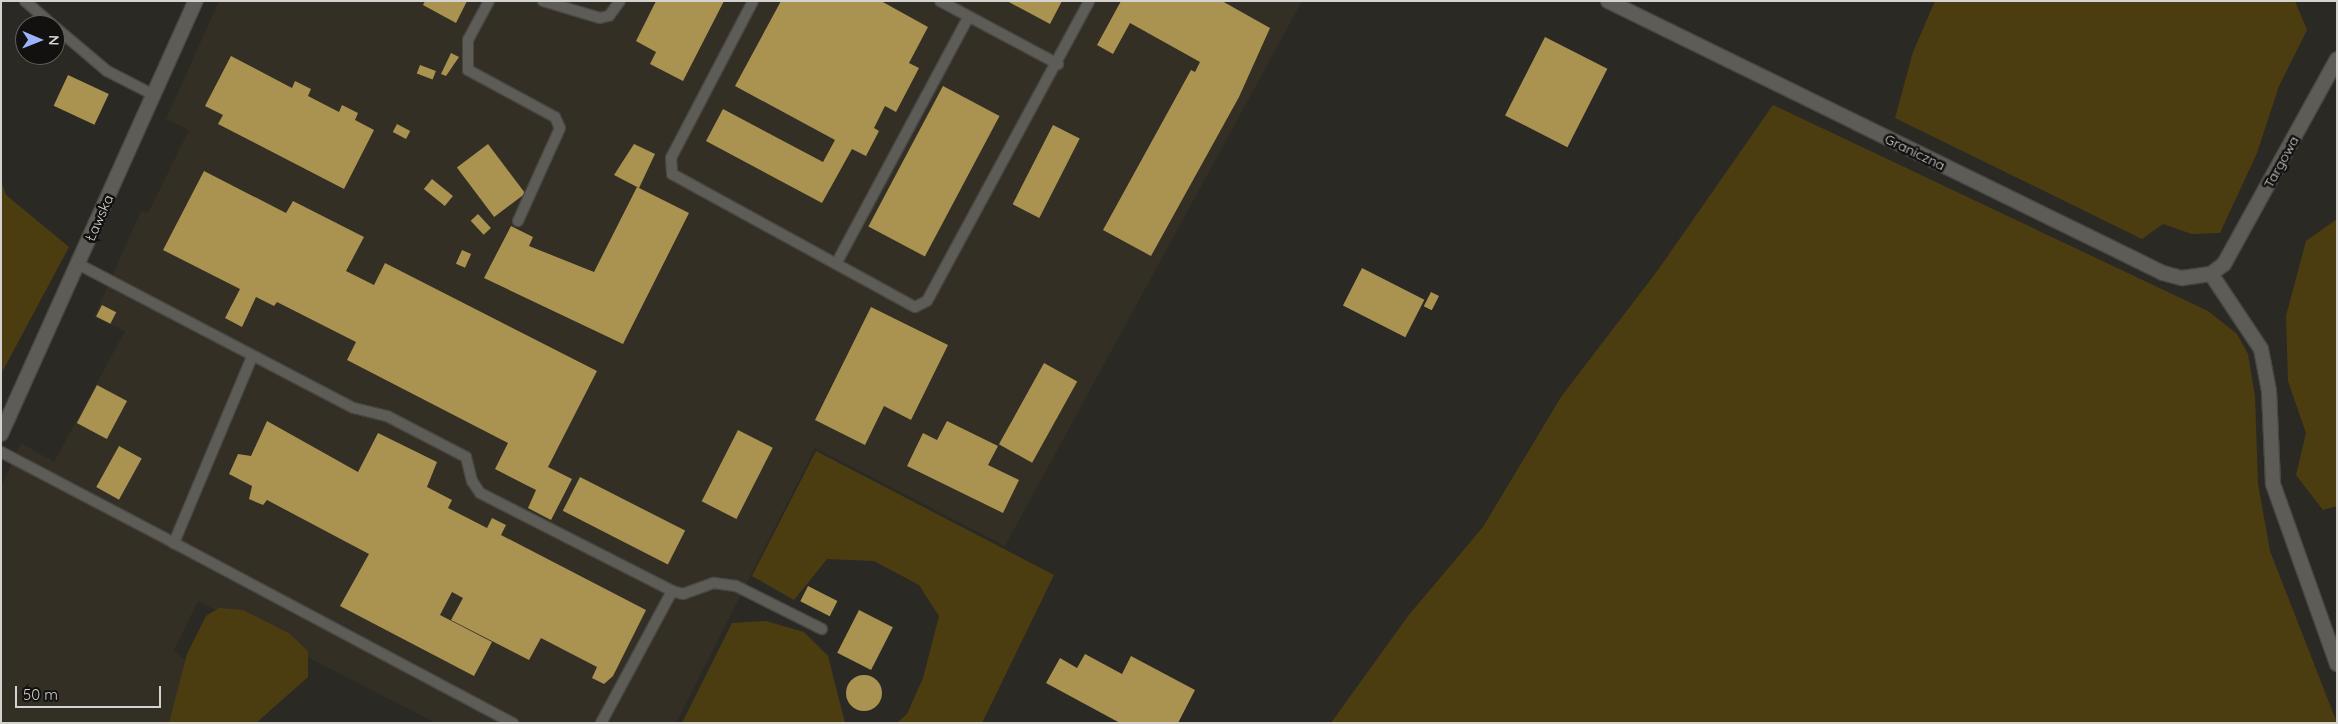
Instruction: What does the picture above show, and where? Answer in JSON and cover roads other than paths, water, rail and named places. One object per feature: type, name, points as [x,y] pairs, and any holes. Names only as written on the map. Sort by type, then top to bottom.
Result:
[{"type":"street","name":"Ławska","points":[[1,434],[196,1]]},
{"type":"street","name":"Graniczna","points":[[1608,1],[2162,274],[2182,278],[2211,274],[2224,264]]},
{"type":"street","name":"Targowa","points":[[2224,264],[2337,59]]},
{"type":"street","points":[[2211,274],[2261,349],[2269,391],[2273,484],[2337,664]]},
{"type":"lane","points":[[25,1],[41,15]]},
{"type":"lane","points":[[489,1],[468,40],[468,70],[555,117],[560,128],[518,221]]},
{"type":"lane","points":[[543,1],[600,18],[609,16],[620,1]]},
{"type":"lane","points":[[753,1],[669,166],[677,179],[915,307],[922,306],[1058,64],[1090,1]]},
{"type":"lane","points":[[940,1],[1058,64]]},
{"type":"lane","points":[[836,264],[969,16]]},
{"type":"lane","points":[[65,35],[107,71],[154,95]]},
{"type":"lane","points":[[78,264],[252,357],[466,457],[472,481],[480,493],[672,591],[684,594],[714,583],[736,586],[822,629]]},
{"type":"lane","points":[[174,542],[252,357]]},
{"type":"lane","points":[[1,452],[513,723]]},
{"type":"lane","points":[[601,723],[672,591]]}]
